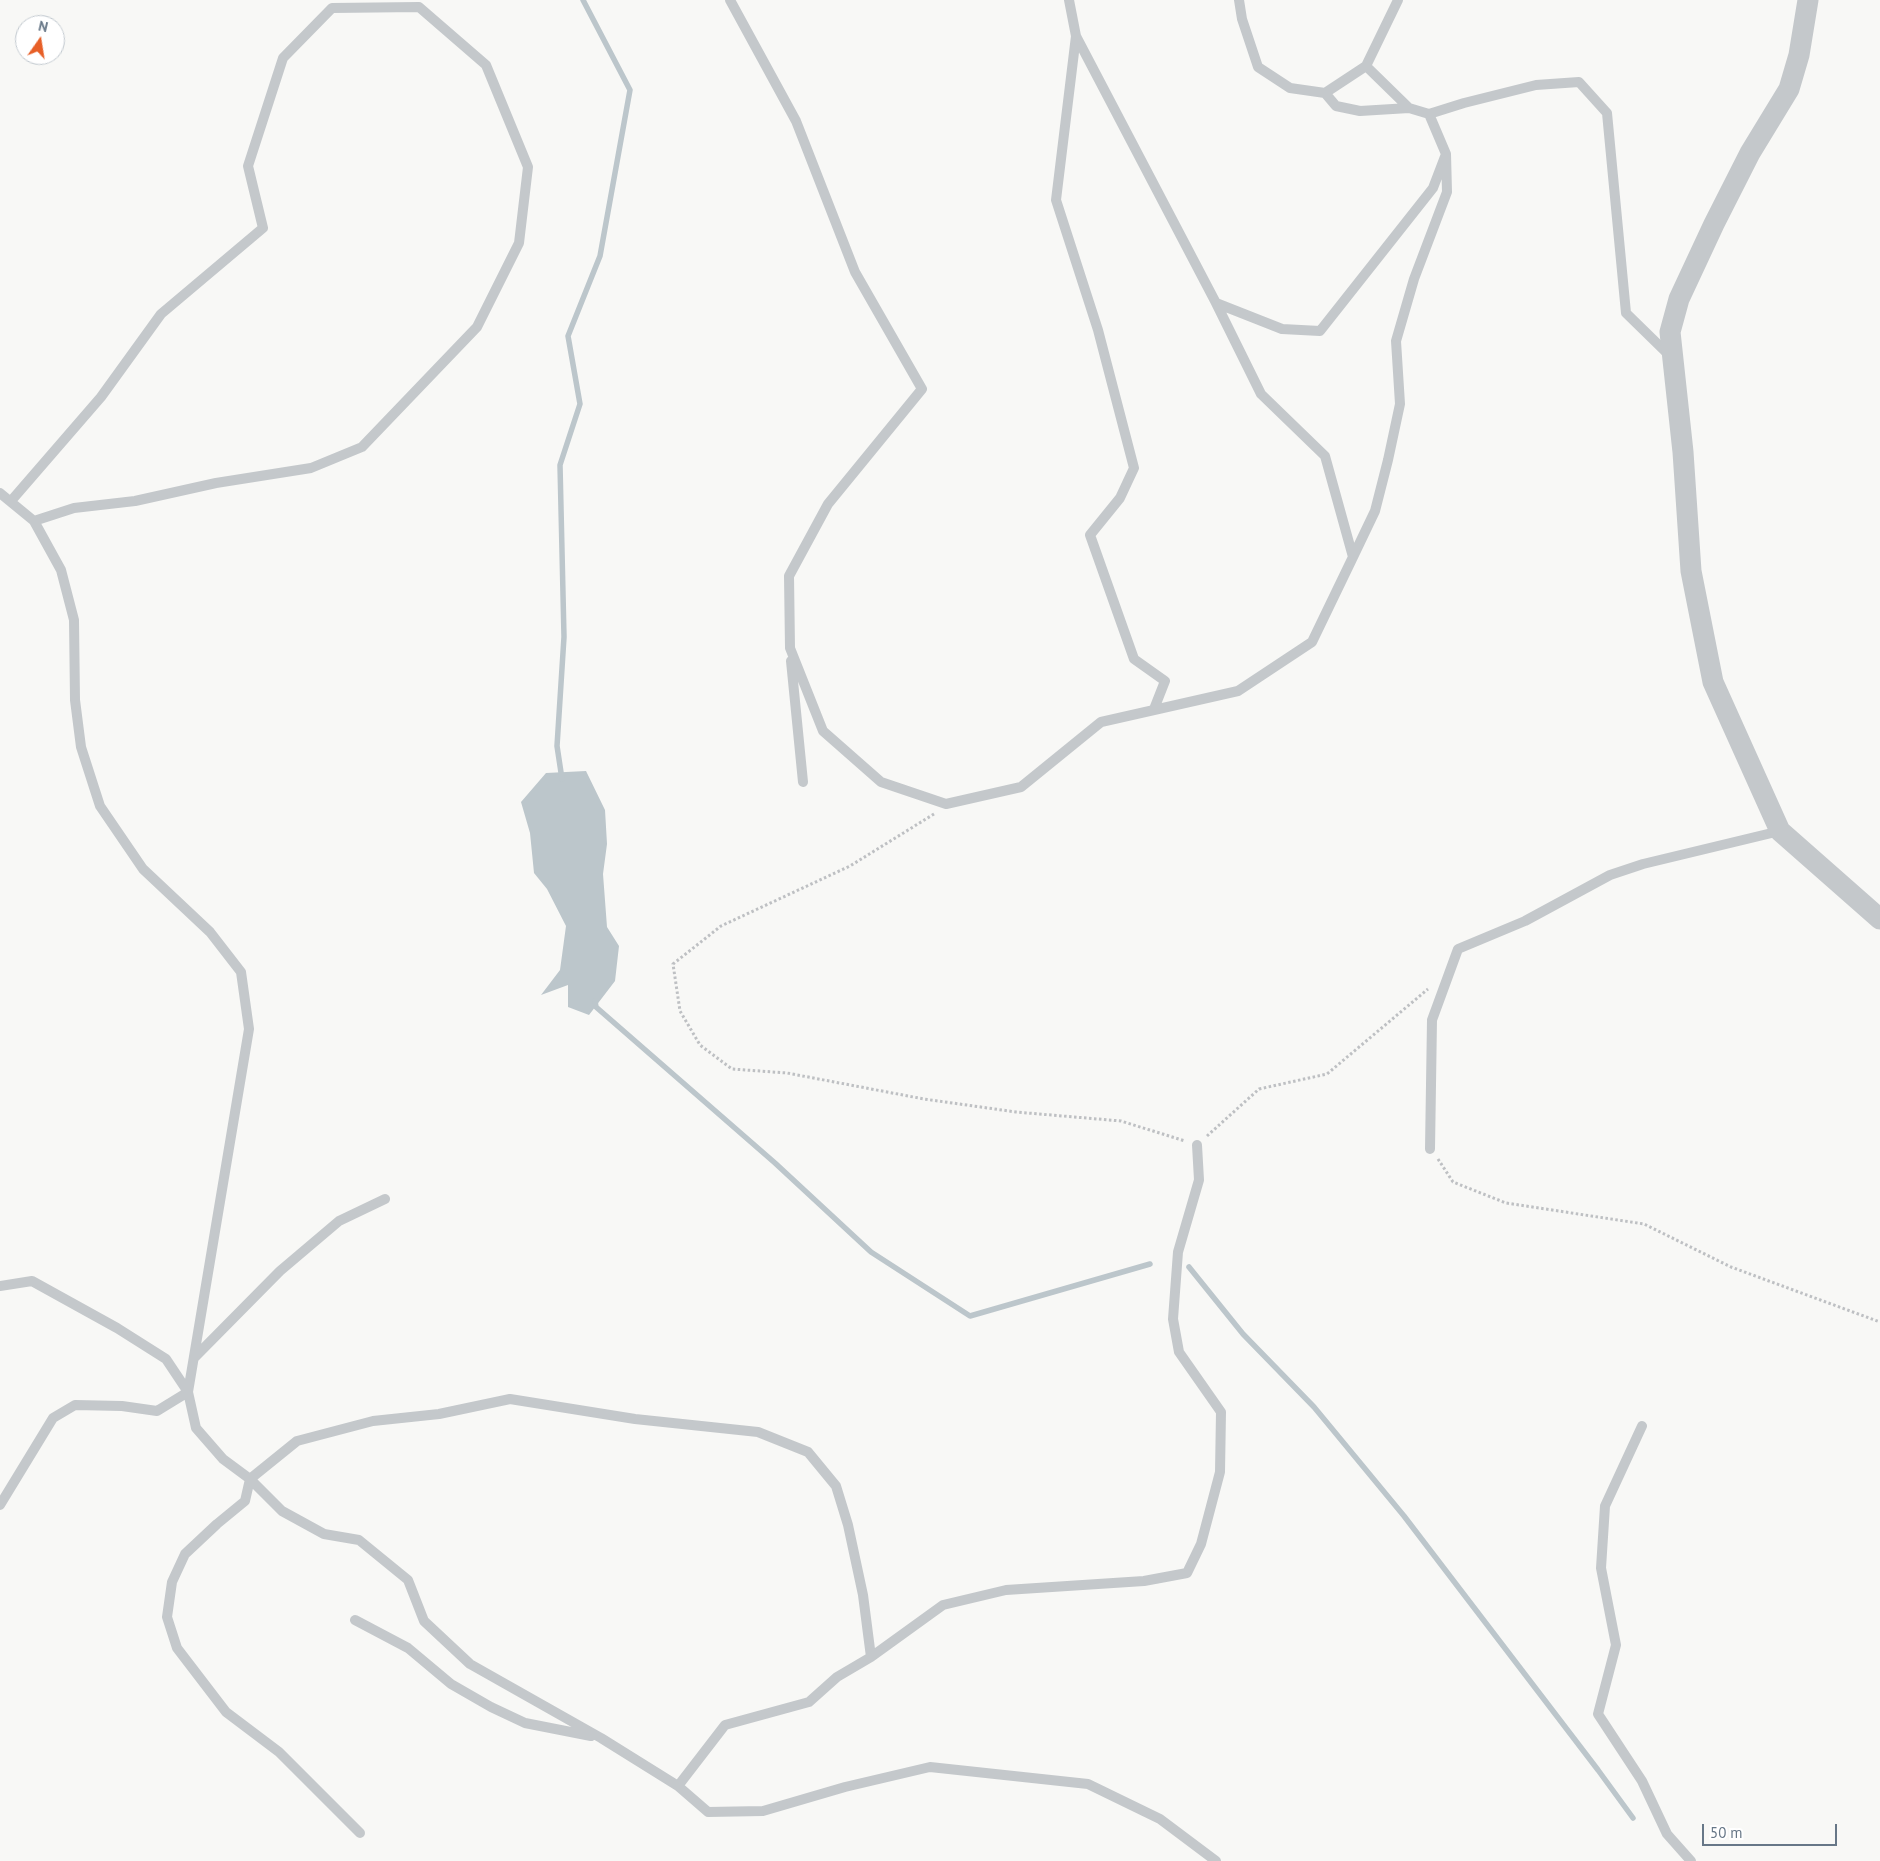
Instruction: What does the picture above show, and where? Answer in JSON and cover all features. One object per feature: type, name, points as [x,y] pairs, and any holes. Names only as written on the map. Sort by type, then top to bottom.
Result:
[{"type":"street","points":[[1808,0],[1799,56],[1790,89],[1750,153],[1679,299],[1670,332],[1674,360],[1691,571],[1713,682],[1780,832],[1880,919]]},
{"type":"lane","points":[[730,0],[796,121],[855,272],[922,389],[828,504],[788,576],[790,648],[804,782]]},
{"type":"lane","points":[[1069,0],[1076,36],[1216,303],[1261,394],[1325,456],[1353,557]]},
{"type":"lane","points":[[1240,0],[1242,19],[1258,66],[1290,88],[1325,93],[1366,66],[1398,0]]},
{"type":"lane","points":[[11,501],[101,397],[161,314],[263,228],[248,166],[283,58],[332,8],[419,7],[486,65],[528,167],[519,243],[477,326],[362,447],[311,468],[216,483],[134,500],[74,508],[34,521]]},
{"type":"lane","points":[[1076,36],[1056,200],[1098,330],[1134,468],[1120,498],[1090,535],[1134,659],[1165,681],[1154,709]]},
{"type":"lane","points":[[1366,66],[1409,108]]},
{"type":"lane","points":[[1325,93],[1336,106],[1360,111],[1409,108],[1429,114],[1536,85],[1579,82],[1606,113],[1626,313],[1674,360]]},
{"type":"lane","points":[[790,648],[824,731],[881,782],[946,804],[1021,787],[1101,722],[1238,691],[1312,642],[1375,511],[1388,460],[1400,404],[1396,342],[1414,279],[1447,192],[1446,154],[1429,114]]},
{"type":"lane","points":[[1216,303],[1282,329],[1320,331],[1433,188],[1446,154]]},
{"type":"lane","points":[[0,493],[34,521],[61,570],[74,620],[75,700],[81,747],[100,806],[143,869],[210,932],[241,972],[249,1029],[188,1392],[157,1411],[122,1406],[75,1405],[53,1418],[0,1505]]},
{"type":"lane","points":[[1430,1148],[1432,1020],[1458,949],[1525,921],[1610,875],[1643,864],[1780,832]]},
{"type":"lane","points":[[678,1786],[725,1725],[809,1702],[836,1677],[870,1657],[943,1606],[1006,1590],[1144,1581],[1187,1574],[1200,1544],[1220,1472],[1221,1412],[1179,1352],[1174,1319],[1178,1252],[1199,1180],[1197,1145]]},
{"type":"lane","points":[[194,1358],[280,1271],[339,1221],[385,1199]]},
{"type":"lane","points":[[0,1286],[32,1281],[117,1328],[166,1359],[188,1392],[196,1428],[223,1459],[250,1479],[282,1511],[324,1534],[359,1540],[408,1580],[424,1621],[470,1664],[600,1738],[678,1786],[708,1812],[763,1811],[846,1787],[930,1767],[1088,1784],[1160,1818],[1216,1861]]},
{"type":"lane","points":[[360,1833],[279,1752],[226,1712],[176,1648],[167,1617],[172,1582],[185,1554],[245,1501],[250,1479],[297,1441],[373,1422],[439,1414],[510,1399],[635,1418],[758,1432],[808,1452],[836,1486],[848,1525],[863,1595],[870,1657]]},
{"type":"lane","points":[[1642,1426],[1605,1506],[1600,1568],[1616,1644],[1598,1714],[1642,1781],[1667,1834],[1691,1861]]},
{"type":"lane","points":[[356,1620],[408,1648],[450,1684],[492,1707],[526,1722],[600,1738]]},
{"type":"path","points":[[954,802],[850,866],[721,926],[673,964],[680,1011],[700,1045],[732,1069],[787,1073],[924,1099],[1016,1112],[1121,1121],[1197,1145],[1259,1089],[1327,1074],[1400,1014],[1450,969]]},
{"type":"path","points":[[1430,1148],[1453,1182],[1506,1204],[1644,1224],[1731,1267],[1880,1322]]},
{"type":"shaded area","points":[[586,771],[605,810],[607,844],[603,874],[607,927],[619,946],[615,981],[589,1015],[568,1007],[568,985],[541,995],[560,970],[566,926],[547,889],[534,873],[530,833],[521,802],[546,773]]},
{"type":"waterway","points":[[562,779],[557,746],[564,637],[560,465],[580,404],[568,336],[600,256],[630,90],[583,0]]},
{"type":"waterway","points":[[595,1001],[596,1007],[775,1163],[871,1252],[970,1316],[1150,1264]]},
{"type":"waterway","points":[[1189,1267],[1243,1334],[1314,1407],[1404,1516],[1633,1818]]}]
